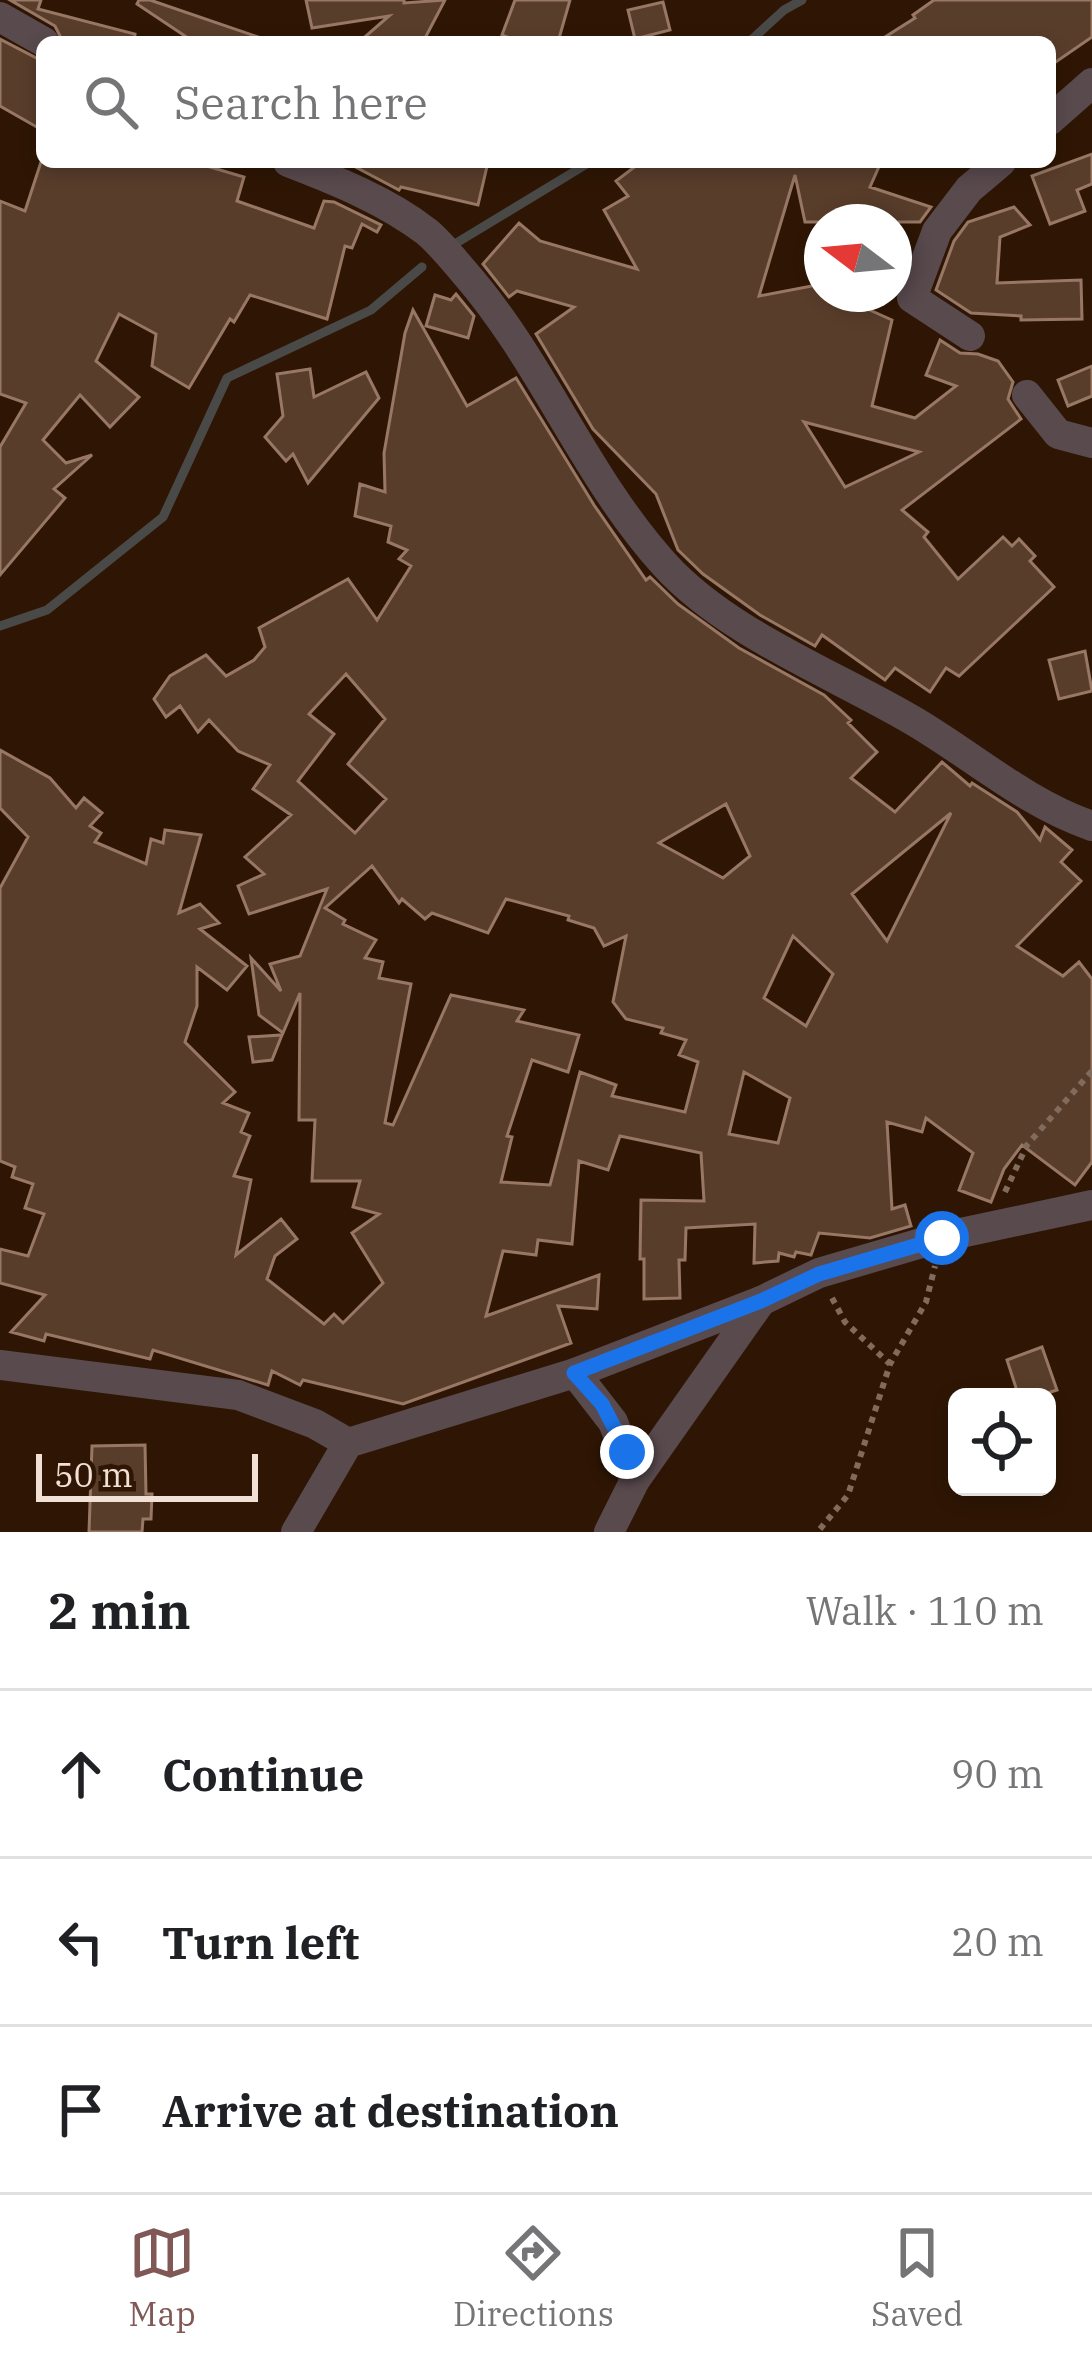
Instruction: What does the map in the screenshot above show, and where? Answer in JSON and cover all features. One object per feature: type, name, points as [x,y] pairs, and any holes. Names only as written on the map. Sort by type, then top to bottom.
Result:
[{"type":"street","points":[[0,17],[36,37]]},
{"type":"street","points":[[1056,115],[1092,83]]},
{"type":"street","points":[[301,168],[408,218],[431,235],[502,316],[624,512],[664,564],[701,599],[912,720],[1022,793],[1092,826]]},
{"type":"street","points":[[970,336],[912,298],[938,231],[969,189],[994,168]]},
{"type":"street","points":[[1028,395],[1058,434],[1092,443]]},
{"type":"street","points":[[296,1532],[348,1443],[574,1373],[819,1274],[942,1238],[1092,1205]]},
{"type":"street","points":[[609,1532],[635,1480],[761,1301]]},
{"type":"street","points":[[0,1365],[238,1395],[315,1424],[348,1443]]},
{"type":"street","points":[[574,1373],[614,1421],[635,1480]]},
{"type":"path","points":[[988,1228],[1027,1144],[1092,1071]]},
{"type":"path","points":[[820,1529],[848,1495],[890,1364],[926,1302],[942,1238]]},
{"type":"path","points":[[819,1274],[845,1322],[890,1364]]},
{"type":"building","points":[[10,0],[41,0],[38,9],[135,34],[60,36],[55,26]]},
{"type":"building","points":[[150,0],[255,36],[185,36],[137,4]]},
{"type":"building","points":[[306,0],[445,0],[426,36],[366,36],[389,16],[312,28]]},
{"type":"building","points":[[515,0],[570,0],[560,36],[502,35]]},
{"type":"building","points":[[934,0],[1092,0],[1092,37],[1056,62],[1056,36],[886,36]]},
{"type":"building","points":[[663,2],[670,30],[634,36],[628,10]]},
{"type":"building","points":[[0,39],[36,58],[36,127],[0,106]]},
{"type":"building","points":[[1092,154],[1092,184],[1077,190],[1085,211],[1050,224],[1032,176]]},
{"type":"building","points":[[39,168],[213,168],[244,177],[237,201],[314,228],[324,201],[381,225],[377,232],[362,224],[352,248],[345,246],[327,319],[250,295],[189,388],[152,366],[156,334],[119,314],[96,361],[139,397],[110,427],[80,395],[43,440],[66,463],[92,455],[54,489],[65,498],[0,575],[0,447],[26,403],[0,394],[0,201],[25,211]]},
{"type":"building","points":[[357,168],[487,168],[478,205],[399,190]]},
{"type":"building","points":[[633,168],[878,168],[870,187],[931,207],[920,222],[912,222],[912,204],[804,204],[804,217],[795,175],[759,296],[804,287],[804,312],[874,312],[892,320],[872,406],[915,418],[956,386],[926,375],[940,340],[960,353],[998,361],[1013,382],[1008,399],[1021,419],[902,510],[928,532],[924,537],[958,579],[1003,537],[1012,546],[1019,539],[1035,556],[1030,561],[1054,587],[959,676],[946,668],[930,692],[895,668],[885,680],[822,635],[815,646],[760,615],[703,574],[678,550],[656,494],[593,429],[536,334],[574,307],[517,291],[509,297],[483,264],[519,223],[540,241],[637,269],[604,210],[628,196],[616,181]],"holes":[[[804,422],[919,452],[845,487]]]},
{"type":"building","points":[[1014,207],[1030,225],[1000,237],[997,283],[1081,280],[1082,319],[1021,320],[1021,316],[971,313],[936,290],[954,241],[968,222]]},
{"type":"building","points":[[456,294],[474,316],[468,338],[426,326],[435,295],[451,300]]},
{"type":"building","points":[[413,310],[467,406],[516,378],[646,580],[650,577],[678,604],[739,648],[824,695],[851,720],[848,723],[877,752],[851,778],[895,812],[942,762],[970,786],[1017,812],[1040,840],[1045,827],[1072,850],[1061,862],[1081,881],[1017,946],[1063,976],[1079,962],[1092,979],[1092,1162],[1075,1185],[1022,1145],[1004,1169],[991,1202],[959,1190],[973,1153],[926,1118],[922,1132],[887,1122],[892,1209],[905,1205],[911,1226],[870,1238],[819,1233],[811,1255],[779,1253],[778,1261],[754,1263],[755,1224],[686,1228],[685,1260],[679,1260],[680,1298],[644,1299],[641,1200],[704,1201],[701,1153],[620,1136],[608,1170],[579,1161],[572,1244],[538,1240],[536,1255],[503,1251],[486,1316],[599,1275],[597,1309],[558,1306],[571,1343],[403,1404],[303,1380],[300,1385],[272,1371],[268,1385],[153,1350],[150,1359],[46,1334],[44,1341],[11,1332],[45,1295],[0,1283],[0,1249],[28,1256],[44,1214],[25,1208],[33,1184],[12,1177],[15,1167],[0,1161],[0,888],[28,837],[0,808],[0,750],[50,778],[76,808],[84,798],[102,813],[90,826],[101,833],[95,842],[146,864],[151,839],[163,843],[165,830],[201,835],[179,913],[200,904],[219,923],[200,929],[247,966],[227,990],[197,967],[197,1006],[185,1042],[235,1092],[223,1103],[249,1113],[241,1132],[250,1136],[234,1176],[251,1180],[236,1255],[281,1219],[297,1239],[275,1256],[267,1279],[324,1324],[334,1314],[343,1323],[383,1283],[352,1233],[379,1214],[353,1207],[360,1181],[312,1181],[315,1120],[299,1120],[300,993],[283,1033],[259,1015],[251,958],[281,991],[270,964],[300,956],[327,889],[249,914],[238,886],[264,874],[245,857],[291,815],[253,789],[270,765],[238,751],[209,720],[198,732],[180,706],[166,717],[154,699],[170,676],[206,655],[226,676],[254,660],[265,647],[259,628],[348,579],[377,620],[411,566],[399,559],[407,550],[388,542],[391,526],[355,516],[360,484],[385,492],[384,453]],"holes":[[[346,674],[385,719],[348,764],[386,799],[355,833],[298,781],[334,734],[309,714]],[[726,804],[750,856],[723,878],[659,843]],[[951,813],[887,941],[852,894]],[[372,866],[399,903],[402,899],[425,919],[432,913],[488,933],[506,899],[569,916],[568,920],[594,928],[604,946],[626,936],[613,1002],[626,1019],[663,1028],[661,1033],[686,1040],[679,1055],[698,1062],[685,1112],[612,1096],[616,1085],[580,1072],[550,1185],[501,1182],[512,1137],[507,1136],[532,1060],[568,1072],[579,1035],[517,1021],[524,1010],[451,995],[393,1125],[385,1123],[411,984],[379,978],[383,962],[365,958],[376,940],[343,924],[345,920],[325,908]],[[793,936],[833,974],[806,1026],[764,998]],[[744,1072],[790,1098],[778,1143],[729,1134]]]},
{"type":"building","points":[[1092,366],[1092,396],[1068,406],[1058,380]]},
{"type":"building","points":[[310,369],[314,397],[366,372],[379,398],[308,483],[293,454],[286,461],[265,437],[283,416],[277,374]]},
{"type":"building","points":[[1085,651],[1092,691],[1059,699],[1049,660]]},
{"type":"building","points":[[282,1035],[272,1060],[253,1062],[249,1037]]},
{"type":"building","points":[[1042,1347],[1057,1390],[1016,1388],[1007,1360]]},
{"type":"building","points":[[145,1445],[151,1519],[143,1519],[142,1532],[89,1532],[92,1446]]},
{"type":"waterway","points":[[756,36],[802,0]]},
{"type":"waterway","points":[[453,245],[580,168]]},
{"type":"waterway","points":[[0,626],[47,610],[163,517],[227,378],[371,310],[422,267]]},
{"type":"route","points":[[627,1452],[614,1421],[574,1373],[819,1274],[942,1238]]}]
